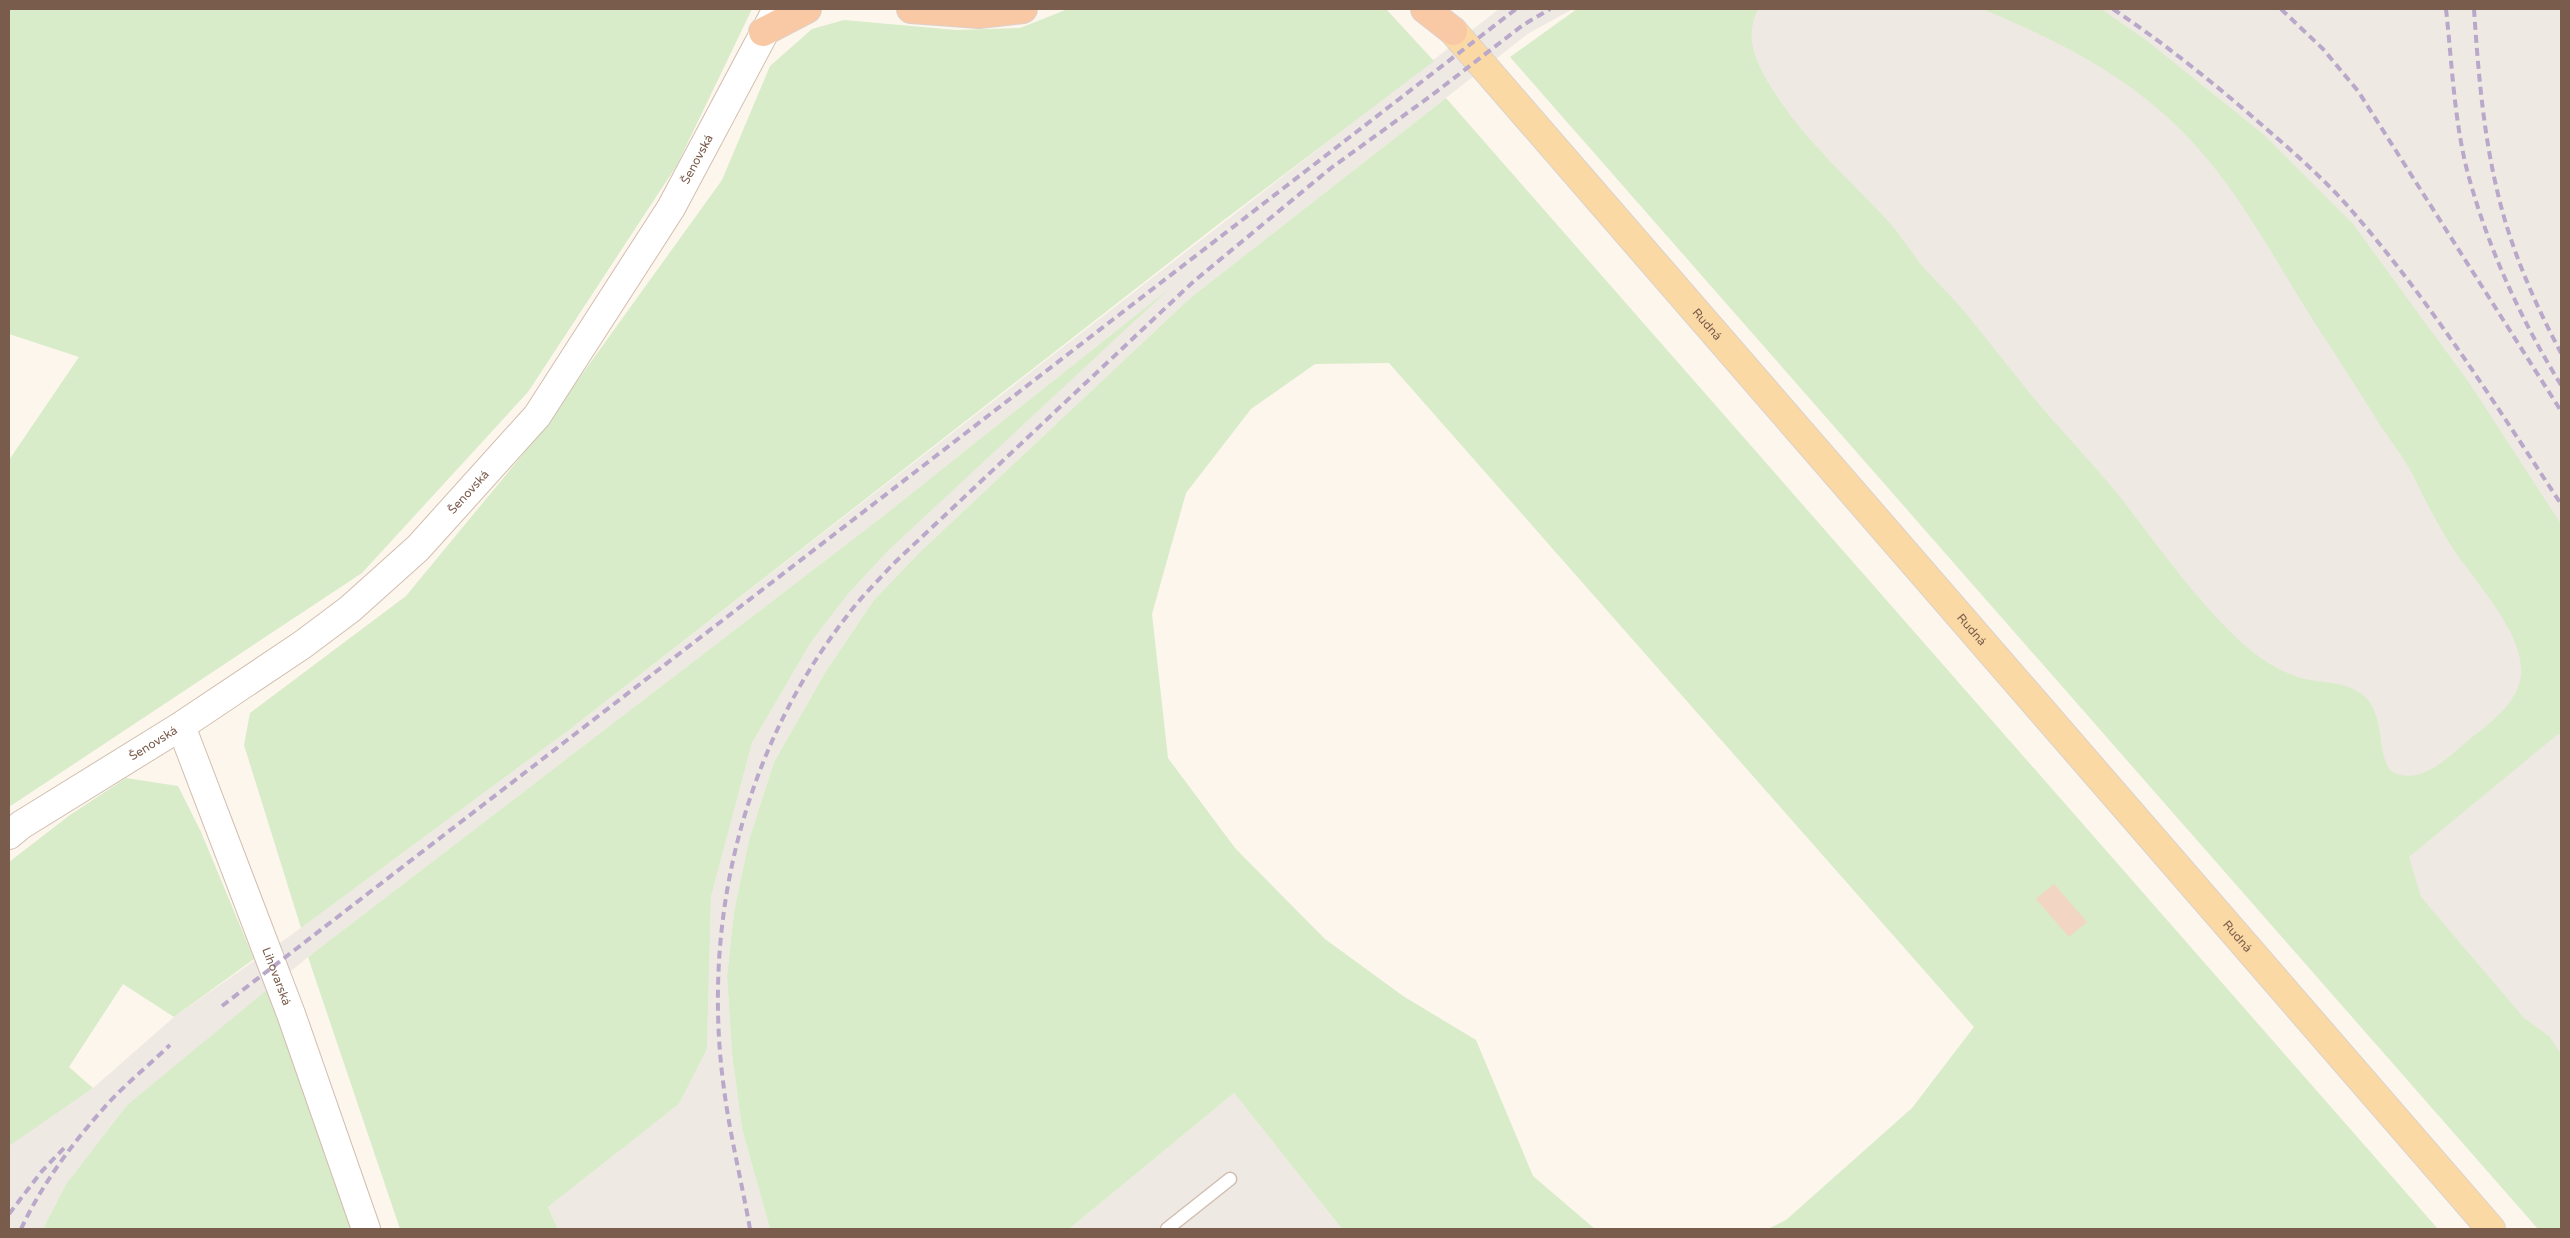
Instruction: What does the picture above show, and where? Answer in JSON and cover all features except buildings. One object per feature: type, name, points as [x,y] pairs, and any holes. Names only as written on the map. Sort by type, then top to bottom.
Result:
[{"type":"highway","points":[[763,32],[807,9]]},
{"type":"highway","points":[[911,9],[989,14],[1023,9]]},
{"type":"highway","points":[[1425,9],[1446,20]]},
{"type":"main road","name":"Rudná","points":[[1446,20],[2491,1229]]},
{"type":"street","name":"Šenovská","points":[[9,835],[21,825],[182,726],[302,645],[350,609],[418,548],[537,416],[671,208],[763,32],[777,9]]},
{"type":"street","name":"Lihovarská","points":[[182,726],[287,1005],[366,1229]]},
{"type":"lane","points":[[1167,1229],[1230,1179]]},
{"type":"shaded area","points":[[1499,9],[1573,9],[1529,33],[1189,299],[919,553],[874,600],[826,671],[774,762],[749,840],[734,912],[727,976],[732,1054],[742,1129],[770,1229],[558,1229],[548,1207],[679,1104],[707,1049],[711,897],[752,743],[811,642],[848,594],[889,550],[1164,293],[882,517],[308,957],[127,1105],[66,1184],[43,1229],[9,1229],[9,1146],[16,1140],[93,1088],[174,1017],[301,928],[569,730]]},
{"type":"shaded area","points":[[1594,9],[2561,9],[2561,1141]]},
{"type":"shaded area","points":[[1234,1093],[1342,1229],[1069,1229]]},
{"type":"green space","points":[[9,9],[752,9],[677,165],[528,392],[362,573],[9,807],[9,460],[79,357],[9,334]]},
{"type":"green space","points":[[1068,9],[1386,9],[1434,61],[1220,223],[569,730],[301,928],[244,745],[250,713],[406,596],[552,419],[557,409],[722,180],[770,66],[812,29],[844,20],[956,30],[1020,28]]},
{"type":"green space","points":[[1577,9],[1758,9],[1752,29],[1753,49],[1756,58],[1765,77],[1796,123],[1892,226],[1930,275],[1957,303],[2040,405],[2113,488],[2202,601],[2254,653],[2280,670],[2310,680],[2342,685],[2360,693],[2369,702],[2375,713],[2385,761],[2390,769],[2397,774],[2417,775],[2436,766],[2494,719],[2515,695],[2521,675],[2520,658],[2505,622],[2447,539],[2409,468],[2316,325],[2260,234],[2221,176],[2199,149],[2175,124],[2147,100],[2108,72],[2068,48],[1982,9],[2101,9],[2146,40],[2263,134],[2353,224],[2470,384],[2561,524],[2561,734],[2557,735],[2409,857],[2421,897],[2524,1018],[2549,1036],[2561,1054],[2561,1229],[2538,1229],[1510,57]]},
{"type":"green space","points":[[1446,98],[2438,1229],[1768,1229],[1786,1220],[1912,1108],[1974,1027],[1389,363],[1315,364],[1251,409],[1186,493],[1152,614],[1168,758],[1235,848],[1325,939],[1403,996],[1476,1040],[1533,1176],[1595,1229],[1342,1229],[1234,1093],[1069,1229],[770,1229],[742,1129],[732,1054],[727,976],[734,912],[749,840],[774,762],[826,671],[874,600],[919,553],[1189,299]]},
{"type":"green space","points":[[1170,288],[889,550],[848,594],[811,642],[752,743],[711,897],[707,1049],[679,1104],[548,1207],[558,1229],[400,1229],[308,957],[882,517]]},
{"type":"green space","points":[[126,778],[178,786],[201,832],[254,959],[174,1017],[123,984],[69,1067],[93,1088],[9,1146],[9,862],[70,815]]},
{"type":"green space","points":[[268,989],[351,1229],[43,1229],[66,1184],[127,1105]]},
{"type":"railway","points":[[222,1006],[1516,9]]},
{"type":"railway","points":[[750,1229],[724,1089],[718,1026],[719,963],[725,901],[738,840],[756,780],[781,723],[811,668],[852,609],[892,565],[1193,282],[1331,168],[1432,95],[1523,25],[1550,9]]},
{"type":"railway","points":[[2113,9],[2174,53],[2232,99],[2323,180],[2343,201],[2409,281],[2435,317],[2487,391],[2561,504]]},
{"type":"railway","points":[[2281,9],[2323,49],[2358,91],[2561,411]]},
{"type":"railway","points":[[2446,9],[2454,92],[2463,154],[2476,202],[2485,229],[2519,309],[2561,385]]},
{"type":"railway","points":[[2474,9],[2479,77],[2485,123],[2492,168],[2502,211],[2524,274],[2541,314],[2561,353]]},
{"type":"railway","points":[[21,1229],[47,1182],[80,1137],[119,1092],[170,1045]]},
{"type":"railway","points":[[9,1214],[42,1171],[65,1147]]}]
